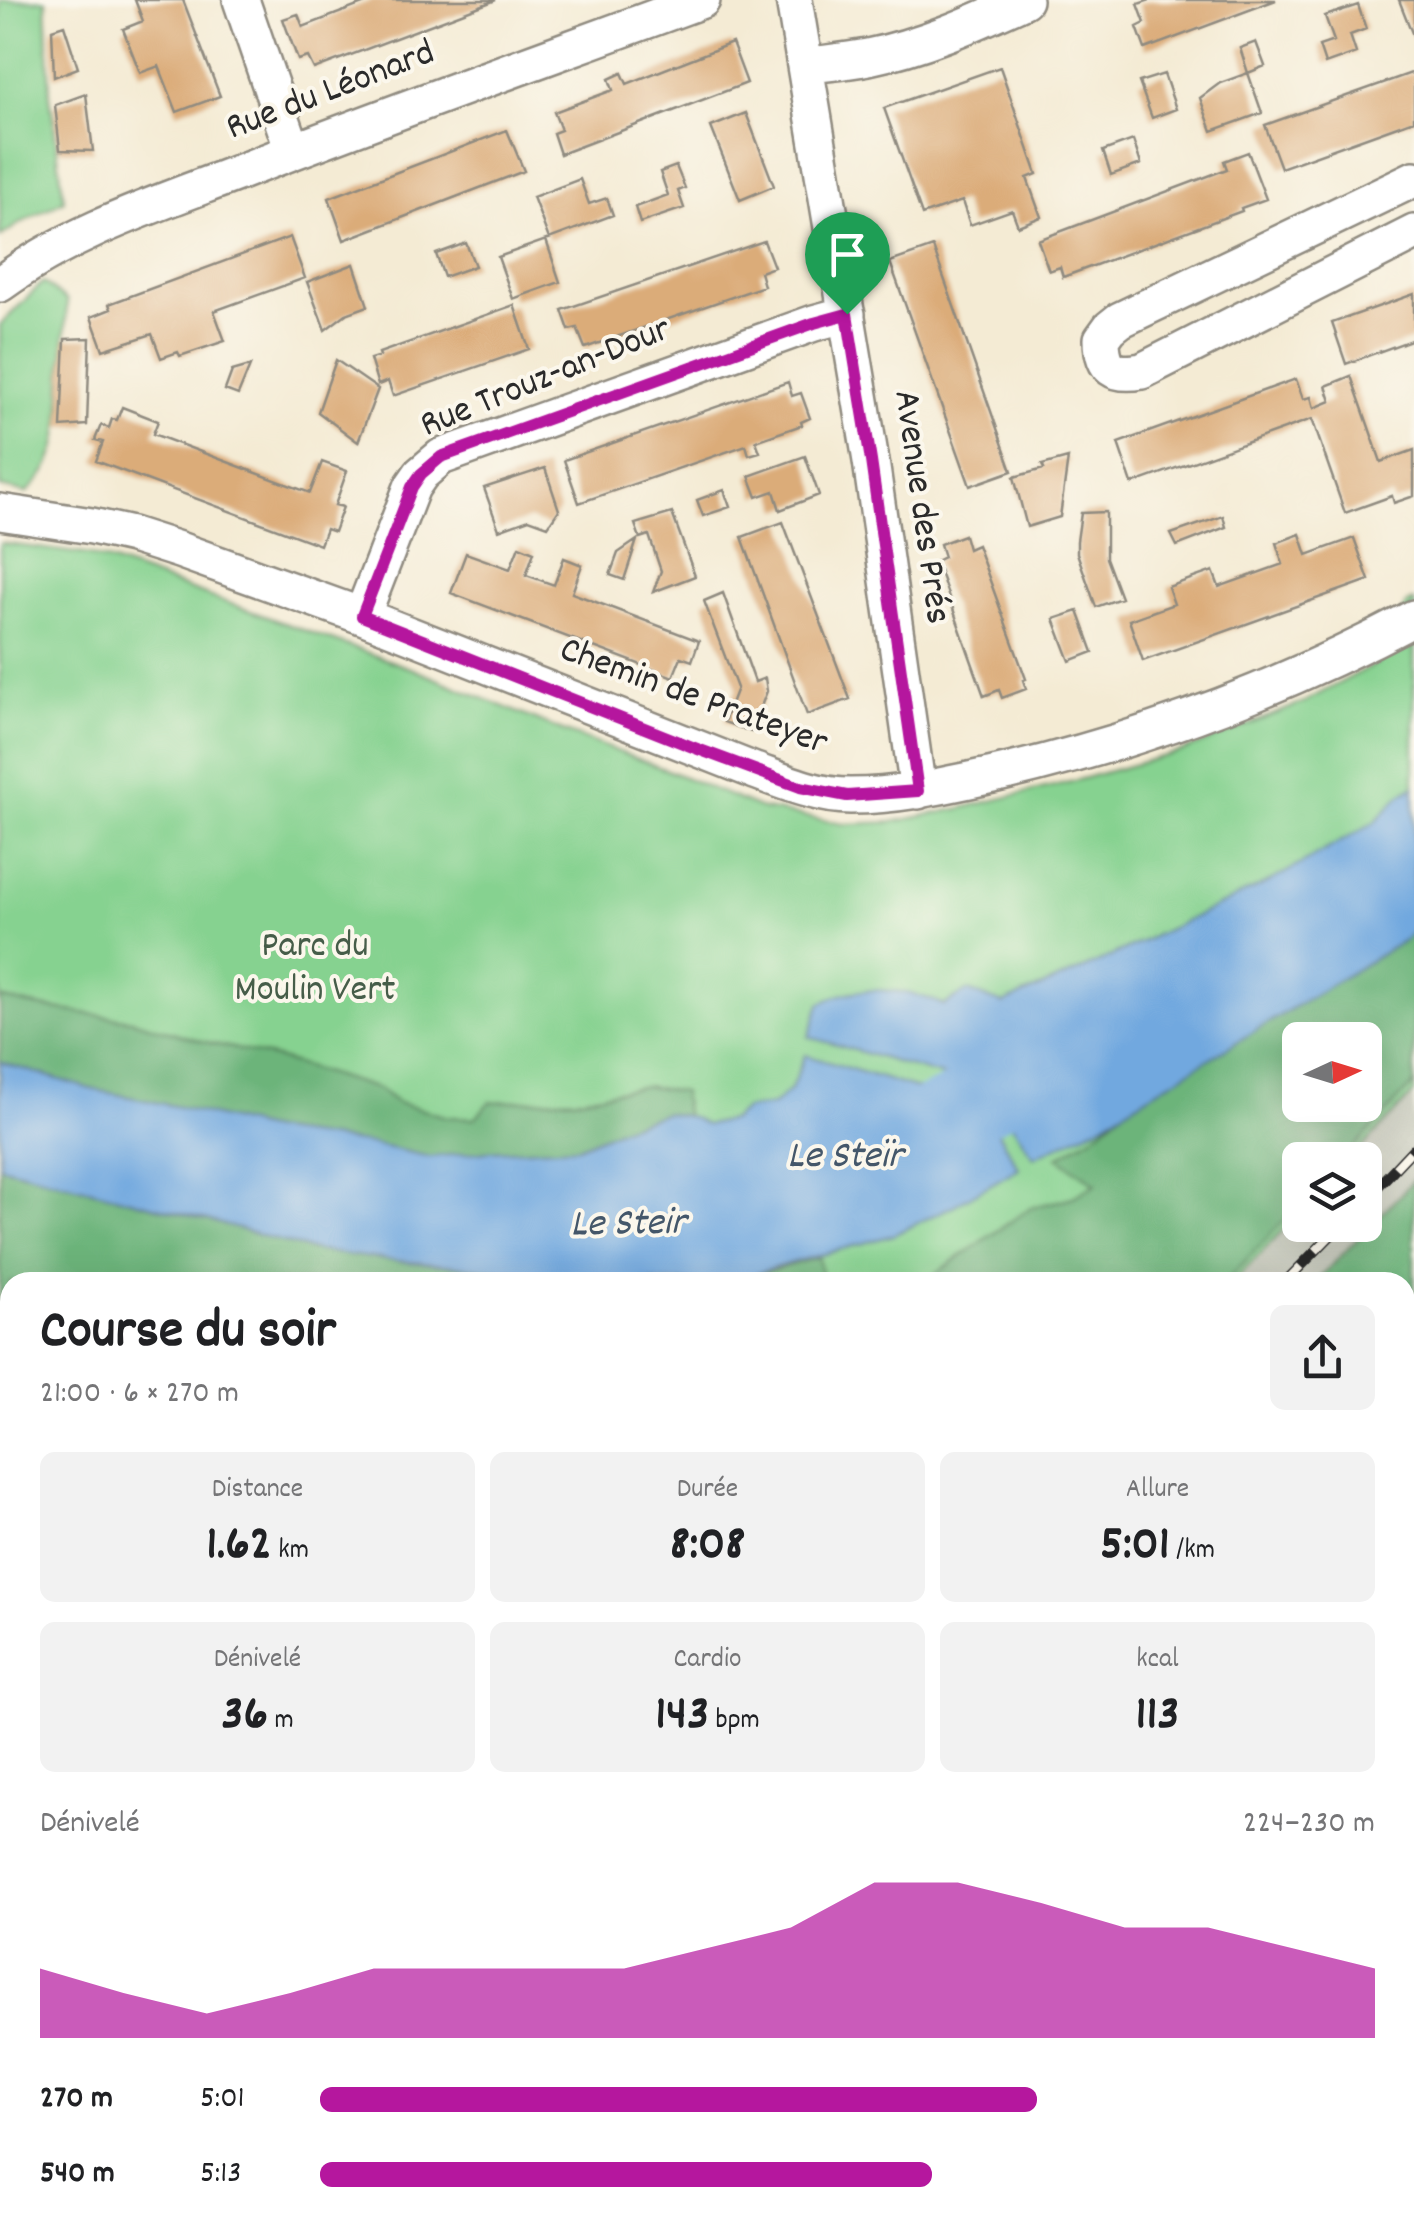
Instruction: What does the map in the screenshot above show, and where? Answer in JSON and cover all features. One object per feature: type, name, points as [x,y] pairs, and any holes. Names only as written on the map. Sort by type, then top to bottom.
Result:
[{"type":"street","points":[[240,0],[292,151]]},
{"type":"street","name":"Rue du Léonard","points":[[0,284],[90,230],[702,0]]},
{"type":"street","name":"Avenue des Prés","points":[[794,0],[871,461],[918,791]]},
{"type":"street","points":[[804,66],[896,50],[966,26],[1024,0]]},
{"type":"street","points":[[1414,179],[1120,320],[1102,339],[1105,361],[1110,368],[1125,374],[1142,371],[1414,233]]},
{"type":"street","name":"Rue Trouz-an-Dour","points":[[362,616],[412,487],[441,457],[847,314]]},
{"type":"street","name":"Chemin de Prateyer","points":[[0,512],[132,535],[362,616],[800,787],[847,796],[918,791],[1080,754],[1267,688],[1414,618]]},
{"type":"shaded area","points":[[1414,1093],[1414,1180],[1382,1213],[1382,1142],[1367,1142]]},
{"type":"shaded area","points":[[1282,1231],[1282,1242],[1354,1242],[1326,1272],[1243,1272]]},
{"type":"green space","points":[[0,0],[46,0],[50,96],[64,200],[0,237]]},
{"type":"green space","points":[[43,282],[67,301],[59,427],[47,468],[26,493],[0,487],[0,325]]},
{"type":"green space","name":"Parc du Moulin Vert","points":[[0,543],[91,555],[116,563],[413,669],[759,808],[844,824],[892,822],[962,808],[1183,751],[1300,704],[1377,663],[1406,605],[1414,601],[1414,1093],[1367,1142],[1282,1142],[1282,1231],[1243,1272],[0,1272]]},
{"type":"green space","points":[[1414,906],[1414,1084],[1382,1118],[1382,1022],[1282,1022],[1282,1122],[1378,1122],[1359,1142],[1282,1142],[1282,1223],[1235,1272],[938,1272],[1030,1208],[1073,1197],[1096,1184],[1058,1157]]},
{"type":"green space","points":[[0,998],[132,1020],[276,1058],[378,1089],[398,1103],[448,1117],[475,1118],[490,1102],[580,1098],[644,1086],[682,1092],[686,1118],[665,1200],[0,1105]]},
{"type":"green space","points":[[0,1166],[311,1250],[516,1272],[0,1272]]},
{"type":"green space","points":[[1414,1180],[1414,1272],[1326,1272],[1354,1242],[1382,1242],[1382,1213]]},
{"type":"green space","points":[[819,1257],[821,1272],[767,1272]]},
{"type":"water","name":"Le Steïr","points":[[1414,786],[1414,930],[1406,939],[1097,1127],[1034,1157],[988,1089],[809,1037],[820,1004],[849,993],[898,992],[944,1005],[968,991],[1003,1004],[1269,882],[1375,822]]},
{"type":"water","name":"Le Steïr","points":[[805,1055],[984,1109],[1019,1168],[893,1235],[762,1272],[516,1272],[311,1250],[0,1166],[0,1062],[91,1089],[271,1130],[372,1144],[430,1157],[578,1147],[665,1113],[692,1117],[705,1125],[732,1120],[745,1109],[773,1105],[791,1089]]},
{"type":"building","points":[[135,0],[183,0],[220,96],[177,112],[159,66],[140,73],[123,29],[143,21]]},
{"type":"building","points":[[373,0],[496,0],[314,69],[308,57],[298,60],[283,19],[298,14],[303,27]]},
{"type":"building","points":[[1150,0],[1276,0],[1145,49],[1137,27],[1145,23],[1138,4]]},
{"type":"building","points":[[1399,0],[1414,0],[1414,38]]},
{"type":"building","points":[[1358,5],[1366,29],[1350,35],[1356,53],[1325,64],[1319,46],[1334,41],[1325,16]]},
{"type":"building","points":[[64,25],[78,68],[54,77],[52,29]]},
{"type":"building","points":[[1256,42],[1265,66],[1248,73],[1240,48]]},
{"type":"building","points":[[732,43],[747,83],[560,154],[553,133],[561,130],[554,112],[613,90],[609,79],[622,73],[627,84]]},
{"type":"building","points":[[1000,67],[1037,174],[1027,178],[1041,217],[1018,226],[1012,210],[970,225],[962,201],[922,215],[884,108]]},
{"type":"building","points":[[1414,72],[1414,120],[1281,168],[1265,125]]},
{"type":"building","points":[[1248,73],[1262,113],[1212,131],[1200,98],[1220,83]]},
{"type":"building","points":[[1164,74],[1176,109],[1152,118],[1139,82]]},
{"type":"building","points":[[86,94],[93,151],[60,150],[55,105]]},
{"type":"building","points":[[746,113],[774,186],[740,200],[711,127]]},
{"type":"building","points":[[507,130],[524,171],[344,240],[329,198]]},
{"type":"building","points":[[1133,140],[1141,164],[1111,175],[1103,151]]},
{"type":"building","points":[[1248,152],[1266,199],[1063,277],[1060,267],[1049,271],[1038,240],[1227,169],[1224,161]]},
{"type":"building","points":[[676,166],[685,188],[678,191],[684,208],[640,223],[635,207],[668,195],[660,172]]},
{"type":"building","points":[[580,179],[589,204],[607,198],[613,215],[549,239],[533,197]]},
{"type":"building","points":[[290,237],[305,278],[214,311],[225,341],[161,358],[152,334],[103,350],[91,317],[111,309],[109,304]]},
{"type":"building","points":[[546,240],[560,282],[513,299],[498,257]]},
{"type":"building","points":[[764,241],[774,267],[760,272],[764,286],[585,348],[577,328],[569,330],[562,310]]},
{"type":"building","points":[[466,243],[475,266],[444,277],[436,254]]},
{"type":"building","points":[[933,247],[1012,471],[970,486],[890,262]]},
{"type":"building","points":[[354,264],[368,306],[346,314],[325,330],[307,282]]},
{"type":"building","points":[[1414,294],[1414,339],[1346,364],[1332,323]]},
{"type":"building","points":[[514,305],[529,349],[393,396],[388,381],[378,385],[370,359],[380,356],[379,353]]},
{"type":"building","points":[[90,338],[87,425],[61,427],[65,339]]},
{"type":"building","points":[[336,360],[378,389],[358,442],[318,412]]},
{"type":"building","points":[[250,366],[238,395],[225,390],[232,371]]},
{"type":"building","points":[[1351,376],[1381,462],[1414,450],[1414,496],[1394,503],[1392,496],[1345,513],[1312,419],[1132,484],[1118,443],[1296,379],[1303,399],[1311,397],[1314,408],[1331,401],[1326,386]]},
{"type":"building","points":[[788,382],[792,396],[801,393],[810,418],[802,425],[756,441],[760,452],[749,455],[746,445],[579,503],[564,460]]},
{"type":"building","points":[[122,407],[158,421],[153,434],[310,493],[322,462],[347,471],[335,505],[343,507],[334,532],[326,529],[320,545],[96,461],[103,442],[95,440],[101,425],[109,428]]},
{"type":"building","points":[[805,456],[819,495],[780,510],[774,491],[757,497],[749,476]]},
{"type":"building","points":[[1068,458],[1060,517],[1027,527],[1014,477]]},
{"type":"building","points":[[545,468],[559,510],[548,526],[529,519],[499,530],[484,488]]},
{"type":"building","points":[[724,490],[730,507],[703,516],[697,500]]},
{"type":"building","points":[[1106,512],[1106,558],[1121,598],[1096,607],[1077,553],[1077,541],[1081,513]]},
{"type":"building","points":[[672,513],[695,576],[653,592],[661,571],[649,535],[640,538],[635,524]]},
{"type":"building","points":[[1223,516],[1226,527],[1177,546],[1171,534]]},
{"type":"building","points":[[783,522],[850,699],[807,715],[742,537]]},
{"type":"building","points":[[1300,534],[1307,555],[1354,538],[1369,580],[1143,661],[1129,620],[1174,604],[1168,587],[1213,571],[1219,587],[1283,564],[1276,543]]},
{"type":"building","points":[[964,535],[968,549],[977,545],[1026,679],[1026,689],[1002,698],[999,690],[984,696],[936,561],[944,557],[940,544]]},
{"type":"building","points":[[637,540],[624,580],[610,575],[618,553]]},
{"type":"building","points":[[519,546],[534,552],[526,575],[554,585],[564,558],[582,565],[572,593],[699,641],[692,661],[681,657],[673,677],[451,593],[466,553],[510,569]]},
{"type":"building","points":[[723,593],[755,682],[765,678],[767,691],[751,732],[724,722],[737,688],[704,601]]},
{"type":"building","points":[[1078,611],[1093,652],[1070,661],[1054,619]]},
{"type":"waterway","name":"Le Steir","points":[[880,1147],[1082,1048]]},
{"type":"railway","points":[[1382,1182],[1414,1148]]},
{"type":"railway","points":[[1295,1272],[1324,1242]]},
{"type":"route","points":[[847,314],[918,791],[847,796],[800,787],[362,616],[412,487],[441,457],[847,314]]}]
